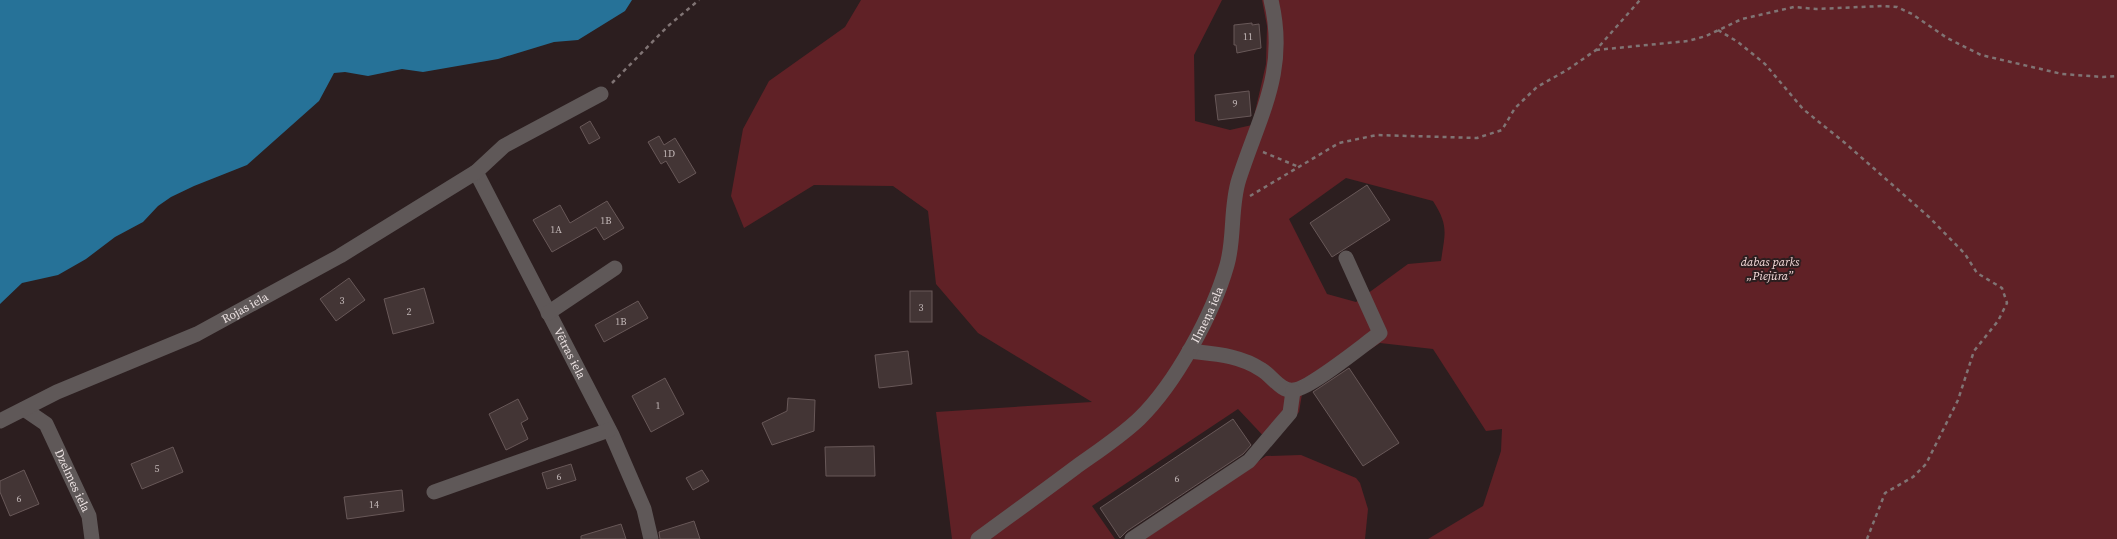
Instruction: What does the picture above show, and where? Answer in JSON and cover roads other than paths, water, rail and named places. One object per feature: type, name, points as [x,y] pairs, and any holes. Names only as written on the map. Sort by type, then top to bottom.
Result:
[{"type":"street","name":"Ilmeņa iela","points":[[978,539],[1115,439],[1140,418],[1162,391],[1189,351],[1213,304],[1227,265],[1236,188],[1265,105],[1276,62],[1277,23],[1271,0]]},
{"type":"street","name":"Rojas iela","points":[[0,421],[57,392],[197,334],[340,256],[476,172],[504,146],[601,94]]},
{"type":"street","name":"Vētras iela","points":[[476,172],[609,430],[644,509],[651,539]]},
{"type":"street","points":[[1189,351],[1222,354],[1241,359],[1262,370],[1282,388],[1292,390],[1308,385],[1380,333],[1346,258]]},
{"type":"street","points":[[548,313],[615,268]]},
{"type":"street","points":[[1132,539],[1249,461],[1290,413],[1292,390]]},
{"type":"street","points":[[24,409],[46,424],[49,409],[57,392]]},
{"type":"street","name":"Dzelmes iela","points":[[46,424],[89,516],[92,539]]},
{"type":"street","points":[[434,492],[609,430]]},
{"type":"water","points":[[0,0],[632,0],[625,11],[578,40],[554,42],[498,59],[423,72],[402,69],[368,76],[345,72],[334,73],[319,101],[247,165],[171,197],[158,206],[143,222],[115,237],[86,259],[58,275],[22,283],[0,304]]},
{"type":"park label","name":"dabas parks „Piejūra”","points":[[1770,269]]}]
